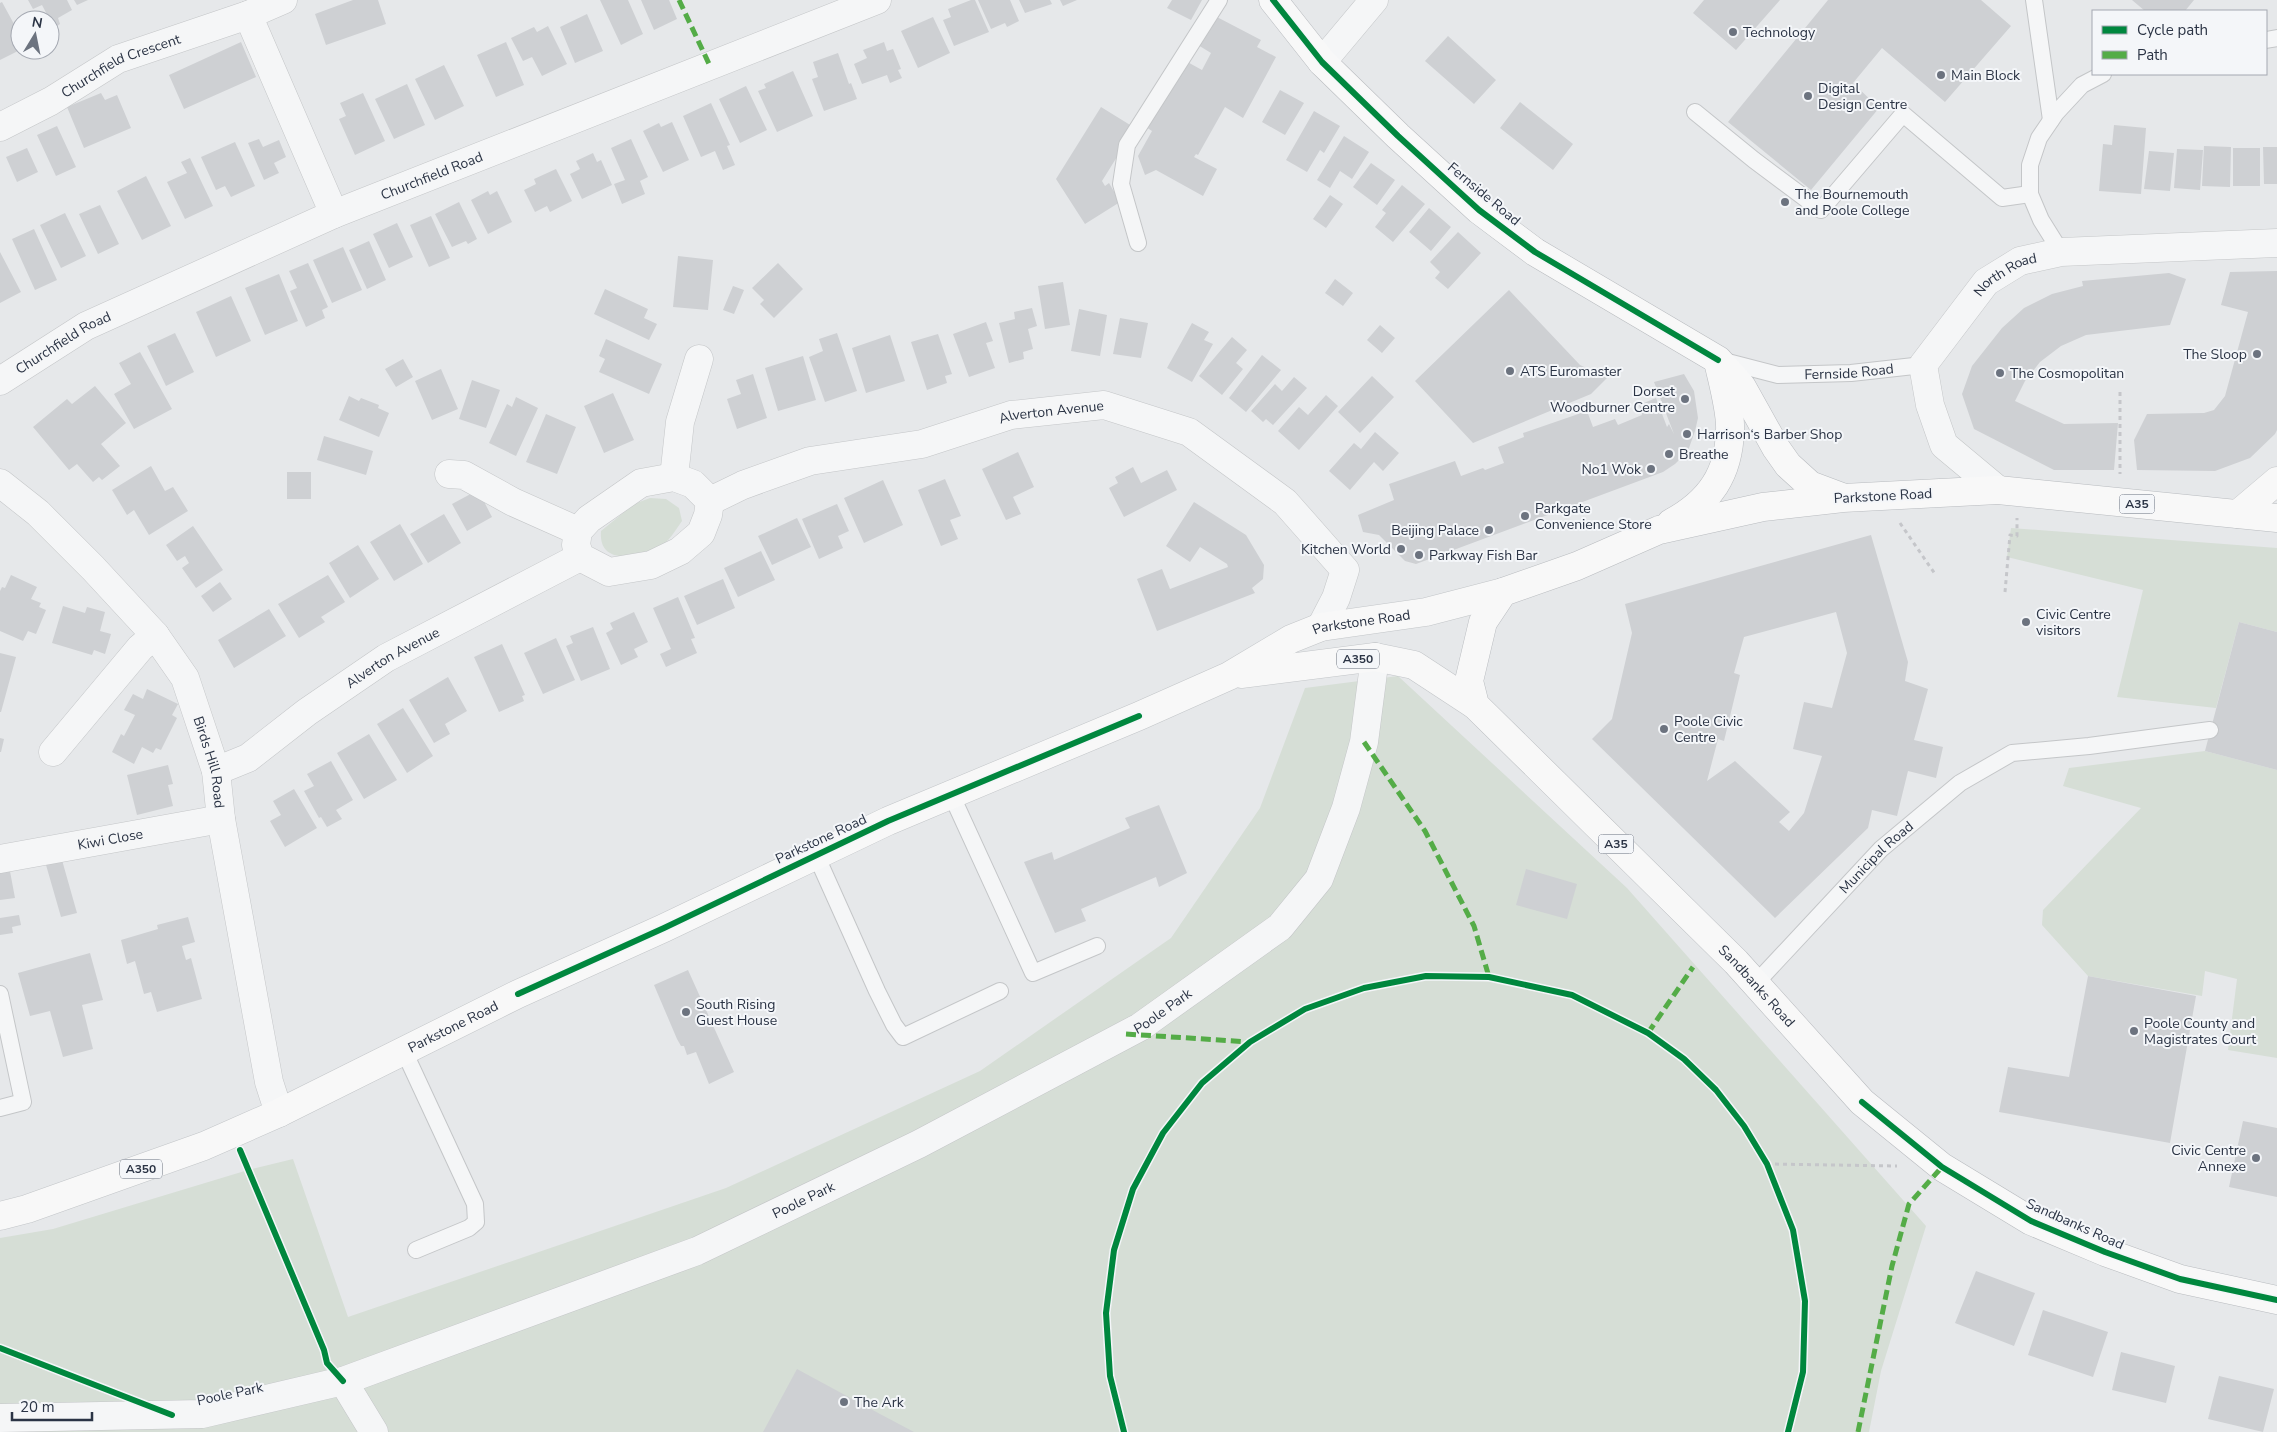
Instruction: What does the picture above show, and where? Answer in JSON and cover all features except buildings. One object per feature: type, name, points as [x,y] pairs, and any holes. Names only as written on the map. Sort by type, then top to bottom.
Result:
[{"type":"main road","name":"Fernside Road","points":[[1272,0],[1322,62],[1398,136],[1479,210],[1535,252],[1718,360],[1742,387],[1776,448],[1788,465],[1810,484],[1843,498]]},
{"type":"main road","name":"A35","points":[[1659,530],[1690,513],[1712,490],[1726,465],[1731,428],[1718,360]]},
{"type":"main road","points":[[2238,514],[2277,480]]},
{"type":"main road","name":"Parkstone Road","points":[[0,1216],[27,1209],[204,1146],[279,1113],[518,994],[816,855],[951,794],[1230,676],[1291,639],[1321,627],[1426,612],[1503,592],[1577,566],[1659,530],[1762,507],[1843,498],[2008,491],[2277,518]]},
{"type":"main road","points":[[1475,705],[1469,681],[1483,622],[1503,592]]},
{"type":"main road","name":"Parkstone Road","points":[[1230,676],[1375,657],[1414,665],[1475,705]]},
{"type":"main road","name":"Sandbanks Road","points":[[1475,705],[1756,983],[1862,1102],[1942,1167],[2031,1221],[2105,1252],[2180,1279],[2277,1300]]},
{"type":"street","name":"Churchfield Crescent","points":[[0,127],[51,102],[118,59],[248,15],[283,0]]},
{"type":"street","name":"Churchfield Road","points":[[0,381],[86,326],[334,214],[877,0]]},
{"type":"street","points":[[1322,62],[1374,0]]},
{"type":"street","points":[[248,15],[334,214]]},
{"type":"street","name":"North Road","points":[[1924,365],[1986,282],[2020,261],[2061,252],[2277,243]]},
{"type":"street","points":[[674,477],[680,422],[699,359]]},
{"type":"street","points":[[1924,365],[1930,406],[1944,445],[2008,491]]},
{"type":"street","name":"Alverton Avenue","points":[[710,501],[743,485],[810,462],[922,444],[1011,415],[1104,404],[1189,432],[1285,502],[1345,570],[1336,598],[1321,627]]},
{"type":"street","points":[[449,474],[464,475],[513,502],[578,531]]},
{"type":"street","points":[[674,477],[694,484],[710,501],[708,515],[701,533],[680,551],[651,565],[609,572],[580,557],[576,544],[578,531],[589,519],[641,484],[674,477]]},
{"type":"street","name":"Birds Hill Road","points":[[0,483],[38,513],[93,568],[155,635],[185,678],[216,771],[221,819],[269,1082],[279,1113]]},
{"type":"street","name":"Alverton Avenue","points":[[216,771],[248,758],[307,712],[386,658],[580,557]]},
{"type":"street","points":[[53,752],[140,648],[155,635]]},
{"type":"street","name":"Poole Park","points":[[0,1418],[202,1414],[343,1381],[697,1251],[919,1144],[1140,1027],[1280,927],[1319,878],[1346,808],[1364,742],[1375,657]]},
{"type":"street","name":"Kiwi Close","points":[[0,859],[221,819]]},
{"type":"street","points":[[343,1381],[374,1432]]},
{"type":"lane","points":[[1138,243],[1121,184],[1127,145],[1219,0]]},
{"type":"lane","points":[[2034,0],[2052,120]]},
{"type":"lane","points":[[2061,252],[2041,220],[2030,194],[2030,165],[2039,138],[2052,120],[2082,85],[2101,75]]},
{"type":"lane","points":[[1696,112],[1754,160],[1821,210],[1903,114],[2002,198],[2030,194]]},
{"type":"lane","name":"Fernside Road","points":[[1718,360],[1778,375],[1851,373],[1924,365]]},
{"type":"lane","name":"Municipal Road","points":[[1756,983],[1882,850],[1960,783],[2012,753],[2089,746],[2210,730]]},
{"type":"lane","points":[[951,794],[1033,973],[1097,946]]},
{"type":"lane","points":[[816,855],[876,991],[894,1025],[903,1037],[1000,991]]},
{"type":"lane","points":[[0,994],[23,1102],[0,1108]]},
{"type":"lane","points":[[404,1051],[476,1204],[477,1214],[476,1222],[469,1228],[416,1250]]},
{"type":"path","points":[[2119,502],[2120,392]]},
{"type":"path","points":[[2005,592],[2010,535],[2017,536],[2008,491]]},
{"type":"path","points":[[1881,496],[1935,574]]},
{"type":"path","points":[[1762,1156],[1770,1172]]},
{"type":"path","points":[[1767,1164],[1942,1167]]},
{"type":"shaded area","points":[[650,498],[666,499],[679,508],[682,521],[669,539],[662,546],[650,552],[630,556],[612,554],[606,550],[602,542],[601,531],[634,504]]},
{"type":"shaded area","points":[[2011,528],[2277,548],[2277,632],[2239,622],[2216,708],[2117,697],[2143,590],[2007,557]]},
{"type":"shaded area","points":[[1398,676],[1627,888],[1926,1226],[1881,1371],[1869,1432],[0,1432],[0,1238],[53,1229],[248,1170],[293,1159],[348,1317],[726,1188],[980,1071],[1171,938],[1260,808],[1305,688]]},
{"type":"shaded area","points":[[2205,751],[2277,770],[2277,1058],[2228,1050],[2237,979],[2205,971],[2202,996],[2088,976],[2042,925],[2043,910],[2141,808],[2063,786],[2069,768]]},
{"type":"marked path","points":[[679,0],[710,66]]},
{"type":"marked path","points":[[1364,742],[1425,831],[1474,926],[1489,977]]},
{"type":"marked path","points":[[1648,1033],[1693,967]]},
{"type":"marked path","points":[[1126,1034],[1250,1042]]},
{"type":"marked path","points":[[1858,1432],[1892,1266],[1909,1204],[1942,1167]]},
{"type":"cycle path","points":[[1273,0],[1322,62],[1398,136],[1479,210],[1535,252],[1718,360]]},
{"type":"cycle path","points":[[518,994],[664,928],[888,821],[1139,716]]},
{"type":"cycle path","points":[[1124,1432],[1110,1376],[1106,1313],[1114,1250],[1133,1189],[1163,1133],[1202,1083],[1250,1042],[1305,1009],[1364,988],[1426,976],[1489,977],[1572,995],[1648,1033],[1684,1059],[1716,1090],[1744,1126],[1767,1164],[1793,1230],[1805,1301],[1803,1372],[1788,1432]]},
{"type":"cycle path","points":[[1862,1102],[1942,1167],[2031,1221],[2105,1252],[2180,1279],[2277,1300]]},
{"type":"cycle path","points":[[240,1150],[324,1350],[327,1363],[343,1381]]},
{"type":"cycle path","points":[[0,1348],[172,1415]]},
{"type":"place","name":"Technology","points":[[1733,32]]},
{"type":"place","name":"Main Block","points":[[1941,75]]},
{"type":"place","name":"Digital Design Centre","points":[[1808,96]]},
{"type":"place","name":"The Bournemouth and Poole College","points":[[1785,202]]},
{"type":"place","name":"The Sloop","points":[[2257,354]]},
{"type":"place","name":"ATS Euromaster","points":[[1510,371]]},
{"type":"place","name":"The Cosmopolitan","points":[[2000,373]]},
{"type":"place","name":"Dorset Woodburner Centre","points":[[1685,399]]},
{"type":"place","name":"Harrison‘s Barber Shop","points":[[1687,434]]},
{"type":"place","name":"Breathe","points":[[1669,454]]},
{"type":"place","name":"No1 Wok","points":[[1651,469]]},
{"type":"place","name":"Parkgate Convenience Store","points":[[1525,516]]},
{"type":"place","name":"Beijing Palace","points":[[1489,530]]},
{"type":"place","name":"Kitchen World","points":[[1401,549]]},
{"type":"place","name":"Parkway Fish Bar","points":[[1419,555]]},
{"type":"place","name":"Civic Centre visitors","points":[[2026,622]]},
{"type":"place","name":"Poole Civic Centre","points":[[1664,729]]},
{"type":"place","name":"South Rising Guest House","points":[[686,1012]]},
{"type":"place","name":"Poole County and Magistrates Court","points":[[2134,1031]]},
{"type":"place","name":"Civic Centre Annexe","points":[[2256,1158]]},
{"type":"place","name":"The Ark","points":[[844,1402]]}]
